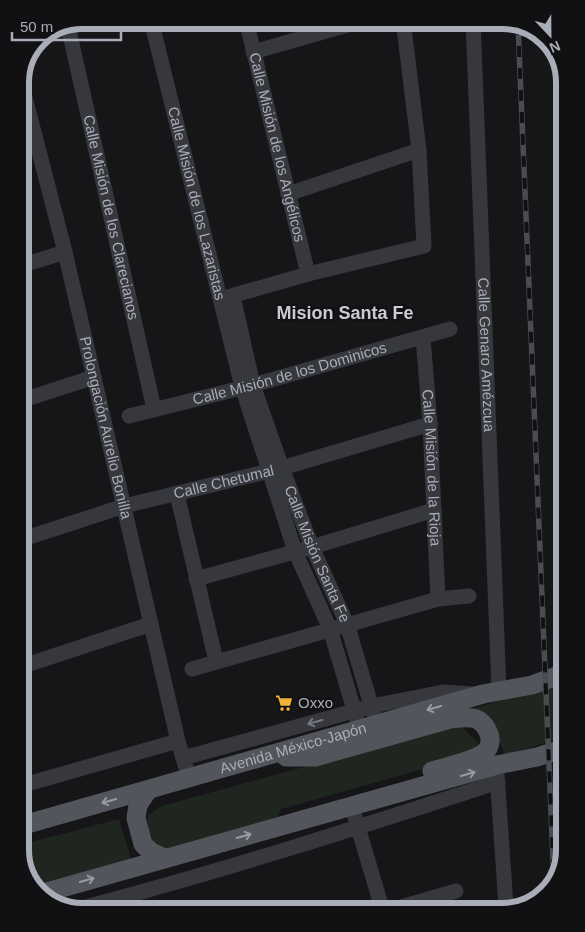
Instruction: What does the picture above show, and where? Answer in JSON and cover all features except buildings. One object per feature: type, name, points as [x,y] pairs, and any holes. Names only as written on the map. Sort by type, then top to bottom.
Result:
[{"type":"main road","name":"Avenida México-Japón","points":[[29,823],[491,692],[532,684],[556,676]]},
{"type":"main road","points":[[267,756],[315,757],[450,720],[468,717],[481,721],[490,738],[488,749],[479,756],[326,804],[283,824]]},
{"type":"main road","points":[[49,891],[283,824],[497,774],[556,751]]},
{"type":"main road","points":[[148,790],[138,805],[136,818],[143,844],[151,852],[164,858]]},
{"type":"street","name":"Calle Misión de los Lazaristas","points":[[153,29],[226,297],[247,386]]},
{"type":"street","name":"Calle Misión de los Angélicos","points":[[248,29],[308,274]]},
{"type":"street","points":[[254,52],[334,29]]},
{"type":"street","points":[[226,297],[308,274],[424,246],[419,150],[404,29]]},
{"type":"street","name":"Calle Genaro Amézcua","points":[[473,29],[491,692]]},
{"type":"street","name":"Calle Misión de los Clarecianos","points":[[69,31],[154,409]]},
{"type":"street","name":"Prolongación Aurelio Bonilla","points":[[29,113],[65,252],[178,742],[189,778]]},
{"type":"street","points":[[288,194],[419,150]]},
{"type":"street","points":[[29,263],[65,252]]},
{"type":"street","name":"Calle Misión de los Dominicos","points":[[129,416],[247,386],[450,329]]},
{"type":"street","name":"Calle Misión de la Rioja","points":[[423,337],[430,424],[438,599]]},
{"type":"street","points":[[29,398],[94,377]]},
{"type":"street","name":"Calle Misión Santa Fe","points":[[247,386],[276,470],[295,551],[330,629],[354,711],[368,728]]},
{"type":"street","name":"Calle Chetumal","points":[[29,537],[124,506],[276,470],[430,424]]},
{"type":"street","name":"Calle Misión Santa Fe","points":[[276,470],[347,624],[372,706],[368,728]]},
{"type":"street","points":[[177,494],[216,662]]},
{"type":"street","points":[[196,578],[312,547],[434,510]]},
{"type":"street","points":[[192,669],[438,599],[469,596]]},
{"type":"street","points":[[29,664],[151,624]]},
{"type":"street","points":[[183,758],[372,706],[443,692],[491,692]]},
{"type":"street","points":[[29,783],[178,742]]},
{"type":"street","points":[[101,903],[358,827],[497,774],[506,903]]},
{"type":"street","points":[[352,807],[381,903]]},
{"type":"street","points":[[415,903],[456,891]]},
{"type":"shaded area","points":[[556,684],[556,740],[505,755],[498,739],[469,710]]},
{"type":"shaded area","points":[[456,725],[463,728],[479,744],[478,749],[466,757],[281,809],[276,819],[167,849],[159,848],[150,833],[148,815],[162,806]]},
{"type":"shaded area","points":[[119,819],[131,859],[42,885],[34,874],[29,857],[29,843]]},
{"type":"railway","points":[[518,31],[553,867]]},
{"type":"place","name":"Oxxo","points":[[284,703]]},
{"type":"district","name":"Mision Santa Fe","points":[[345,313]]}]
